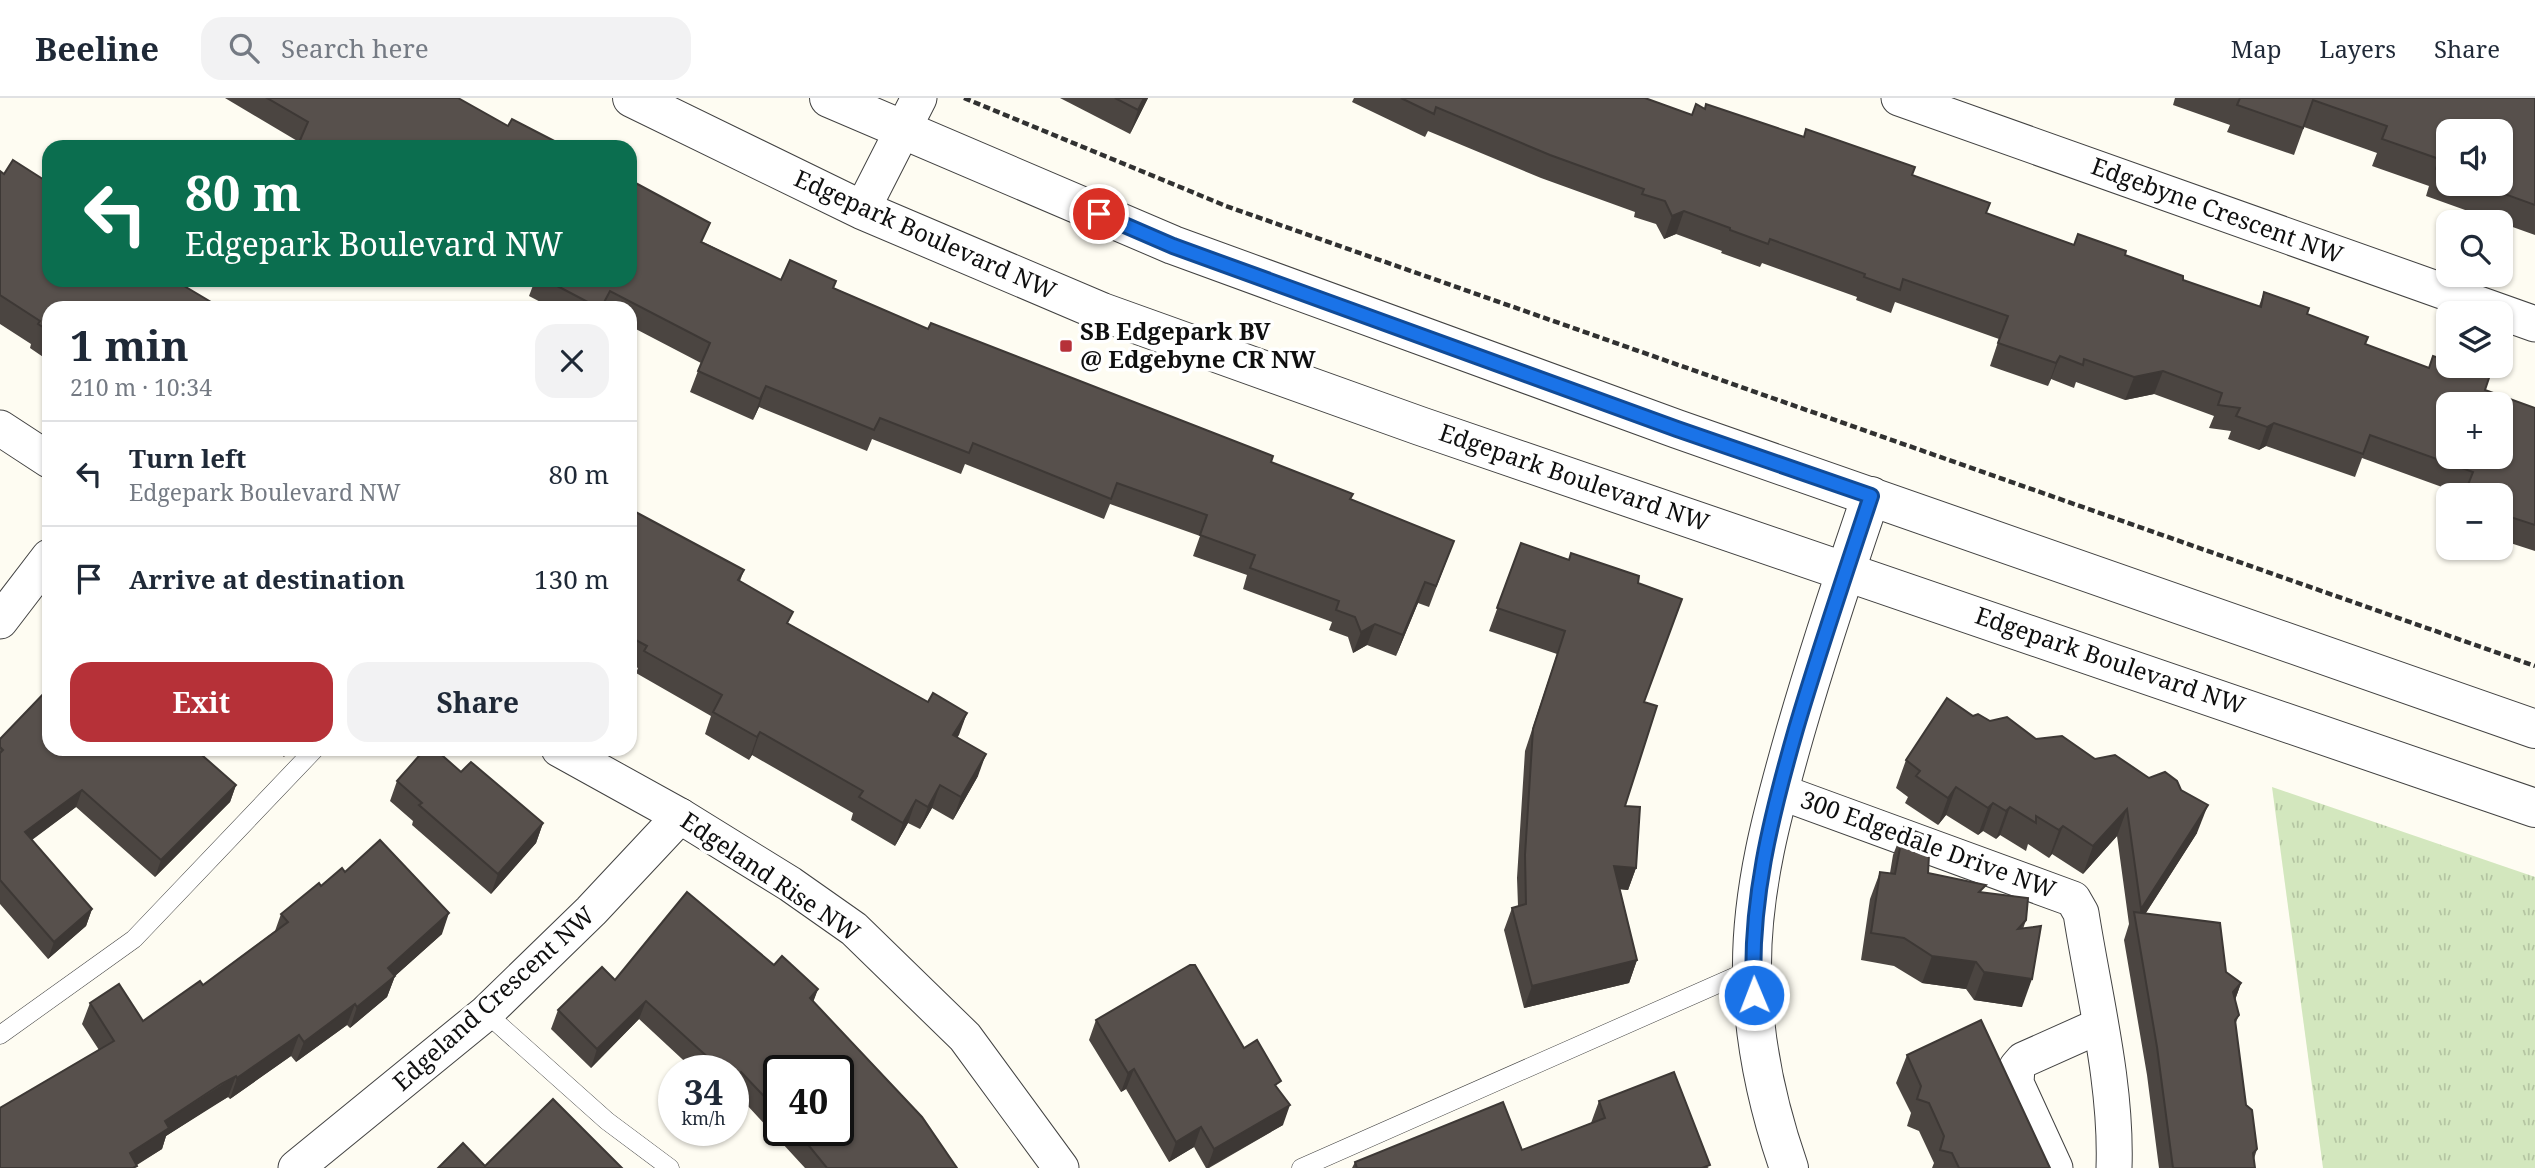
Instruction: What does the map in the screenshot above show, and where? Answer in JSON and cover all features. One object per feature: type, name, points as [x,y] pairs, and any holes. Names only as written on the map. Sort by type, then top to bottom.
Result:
[{"type":"street","name":"Edgepark Boulevard NW","points":[[632,98],[862,210],[1102,312],[1420,426],[2535,808]]},
{"type":"street","points":[[829,98],[911,114],[1173,246],[1677,429],[2535,729]]},
{"type":"street","name":"Edgebyne Crescent NW","points":[[1899,98],[2535,324]]},
{"type":"street","points":[[862,210],[911,114]]},
{"type":"street","points":[[0,428],[42,455]]},
{"type":"street","points":[[1789,1168],[1766,1091],[1755,1021],[1752,970],[1761,867],[1778,791],[1826,627],[1871,496]]},
{"type":"street","points":[[0,621],[42,566]]},
{"type":"street","name":"Edgeland Rise NW","points":[[572,756],[680,816],[790,884],[854,929],[965,1037],[1061,1168]]},
{"type":"street","name":"300 Edgedale Drive NW","points":[[1778,791],[2073,899],[2081,913],[2099,1026],[2115,1133],[2114,1168]]},
{"type":"street","name":"Edgeland Crescent NW","points":[[296,1168],[486,1013],[592,911],[680,816]]},
{"type":"street","points":[[2055,1168],[2016,1083],[2017,1067],[2023,1060],[2099,1026]]},
{"type":"lane","points":[[0,1035],[134,939],[308,756]]},
{"type":"lane","points":[[1301,1168],[1752,970]]},
{"type":"lane","points":[[486,1013],[607,1121],[670,1168]]},
{"type":"path","points":[[964,98],[1226,206],[2535,666]]},
{"type":"green space","points":[[2272,787],[2535,877],[2535,1168],[2323,1168]]},
{"type":"building","points":[[267,98],[458,98],[508,126],[512,119],[552,140],[300,140],[308,122]]},
{"type":"building","points":[[1115,98],[1144,98],[1138,110]]},
{"type":"building","points":[[1401,98],[1645,98],[1692,115],[1696,104],[1705,109],[1706,104],[1804,137],[1806,129],[1915,167],[1912,175],[1990,203],[1986,213],[2074,245],[2078,234],[2126,251],[2125,255],[2183,276],[2183,280],[2261,307],[2264,292],[2309,308],[2307,314],[2368,337],[2365,344],[2429,368],[2433,356],[2436,357],[2436,378],[2489,378],[2485,390],[2491,392],[2436,392],[2436,459],[2370,435],[2363,454],[2274,423],[2267,427],[2236,416],[2240,408],[2218,405],[2222,393],[2163,371],[2134,377],[2084,359],[2083,365],[2060,356],[2056,363],[1998,343],[2008,316],[1903,279],[1900,290],[1864,277],[1865,274],[1770,239],[1768,244],[1684,211],[1672,216],[1665,201],[1642,194],[1644,189],[1550,155],[1436,107],[1434,114]]},
{"type":"building","points":[[2240,98],[2535,98],[2535,205],[2510,196],[2513,196],[2513,119],[2436,119],[2436,158],[2382,139],[2387,126],[2313,100],[2303,128],[2237,105]]},
{"type":"building","points":[[13,160],[42,179],[42,287],[186,287],[209,301],[42,301],[42,327],[38,324],[40,321],[0,295],[0,171],[4,174]]},
{"type":"building","points":[[637,184],[710,223],[701,242],[781,280],[790,260],[836,281],[833,288],[928,329],[931,323],[1273,456],[1271,462],[1353,494],[1350,499],[1454,541],[1436,586],[1425,582],[1403,635],[1375,624],[1361,632],[1355,617],[1336,610],[1339,601],[1250,568],[1255,555],[1200,535],[1207,515],[1117,483],[1111,499],[973,443],[969,453],[880,418],[874,430],[766,386],[760,399],[698,371],[710,343],[637,305],[637,301],[629,301],[610,291],[605,301],[586,301],[559,287],[637,287]]},
{"type":"building","points":[[2513,400],[2535,408],[2535,525],[2513,518],[2513,483],[2469,483],[2473,472],[2465,469],[2513,469]]},
{"type":"building","points":[[637,513],[744,570],[738,580],[793,612],[787,623],[928,702],[933,693],[967,713],[953,735],[986,754],[961,797],[940,785],[928,807],[916,800],[903,823],[859,797],[863,791],[760,732],[757,737],[713,712],[722,695],[644,651],[647,646],[637,641]]},
{"type":"building","points":[[1521,543],[1569,560],[1571,553],[1639,576],[1638,583],[1682,599],[1644,702],[1657,706],[1625,806],[1640,807],[1636,868],[1614,866],[1637,960],[1532,986],[1512,908],[1526,904],[1525,855],[1533,729],[1565,631],[1497,608]]},
{"type":"building","points":[[42,695],[42,756],[203,756],[236,785],[161,860],[82,790],[25,832],[92,909],[54,942],[0,880],[0,753],[3,750],[0,747],[0,739]]},
{"type":"building","points":[[1947,698],[1973,716],[1978,714],[1990,721],[2007,717],[2036,739],[2062,736],[2095,759],[2115,755],[2149,778],[2165,772],[2177,781],[2181,790],[2208,805],[2141,909],[2127,809],[2093,846],[2063,826],[2059,830],[2036,816],[2036,823],[2010,807],[2006,811],[1993,803],[1988,808],[1956,787],[1948,798],[1916,776],[1920,771],[1906,760]]},
{"type":"building","points":[[419,756],[443,756],[461,772],[471,762],[543,823],[498,874],[419,805],[422,803],[397,781]]},
{"type":"building","points":[[1904,827],[1930,837],[1928,873],[1986,885],[1979,892],[2028,898],[2026,920],[2018,929],[2041,926],[2032,979],[1984,972],[1976,962],[1932,956],[1904,938],[1871,933],[1880,872],[1895,874]]},
{"type":"building","points":[[380,840],[449,913],[388,968],[395,976],[357,1007],[355,1004],[304,1042],[299,1035],[237,1078],[236,1076],[221,1084],[165,1121],[169,1128],[130,1153],[137,1166],[133,1168],[0,1168],[0,1108],[114,1041],[90,1003],[119,984],[143,1021],[200,981],[203,985],[288,922],[281,914],[319,883],[321,886],[342,868],[345,872]]},
{"type":"building","points":[[687,892],[774,965],[782,956],[818,989],[810,998],[922,1117],[957,1168],[827,1168],[809,1146],[854,1146],[854,1055],[763,1055],[763,1095],[749,1080],[749,1055],[705,1055],[646,1001],[597,1049],[558,1010],[602,967],[615,980]]},
{"type":"building","points":[[2134,912],[2220,923],[2226,972],[2241,983],[2233,992],[2239,1015],[2235,1020],[2246,1105],[2252,1110],[2257,1149],[2253,1153],[2255,1168],[2173,1168],[2157,1047]]},
{"type":"building","points":[[1190,965],[1195,965],[1244,1048],[1257,1040],[1281,1081],[1275,1085],[1290,1105],[1214,1149],[1201,1127],[1176,1142],[1134,1069],[1128,1073],[1096,1020]]},
{"type":"building","points":[[1981,1020],[2050,1168],[1959,1168],[1952,1153],[1940,1150],[1944,1136],[1929,1103],[1917,1099],[1921,1086],[1907,1055]]},
{"type":"building","points":[[1674,1072],[1710,1165],[1702,1168],[1357,1168],[1355,1162],[1503,1102],[1522,1150],[1605,1118],[1599,1101]]},
{"type":"building","points":[[553,1099],[622,1168],[438,1168],[463,1143],[485,1166]]},
{"type":"place","name":"SB Edgepark BV @ Edgebyne CR NW","points":[[1066,346]]},
{"type":"route","points":[[1099,214],[1173,246],[1677,429],[1871,496],[1826,627],[1778,791],[1761,867],[1752,970],[1754,995]]}]
